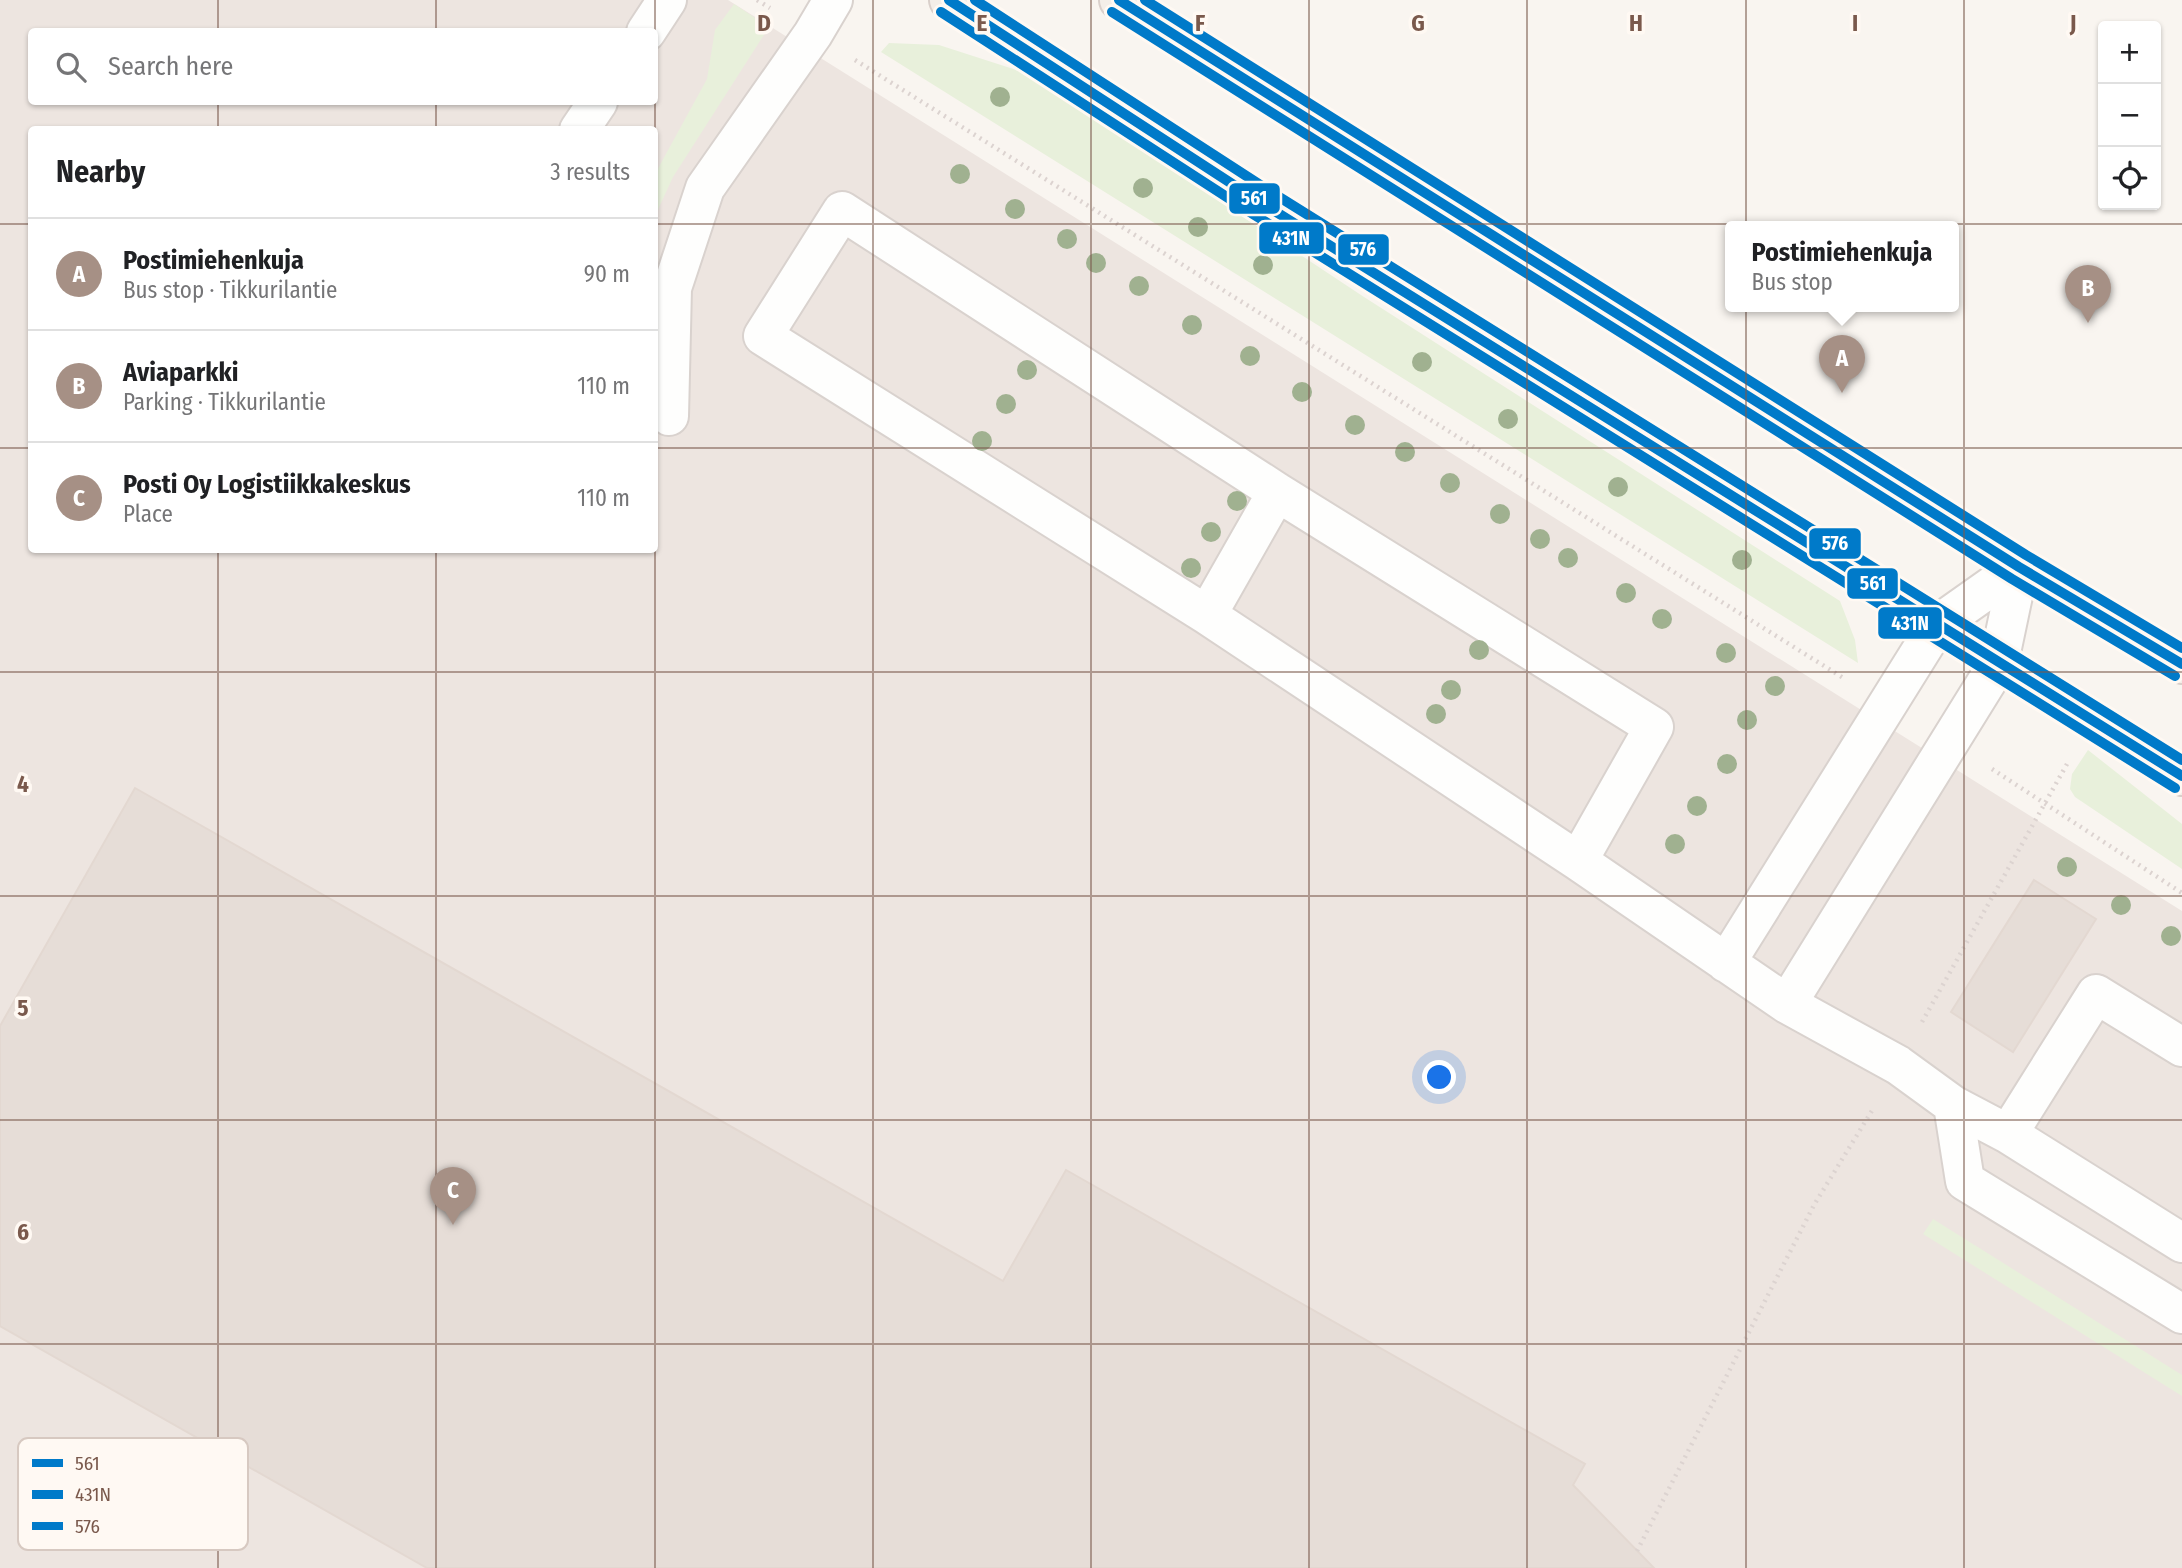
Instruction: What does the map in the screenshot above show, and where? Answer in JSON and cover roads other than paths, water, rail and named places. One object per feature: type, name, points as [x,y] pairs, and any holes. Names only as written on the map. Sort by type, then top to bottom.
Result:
[{"type":"main road","points":[[949,0],[1260,201],[2182,776]]},
{"type":"main road","points":[[1119,0],[2019,567],[2182,664]]},
{"type":"lane","points":[[649,28],[667,0]]},
{"type":"lane","points":[[669,416],[672,288],[705,188],[813,34],[832,0]]},
{"type":"lane","points":[[582,126],[596,105]]},
{"type":"lane","points":[[1578,860],[1654,727],[1277,492],[842,211],[763,336],[1207,615],[1578,860],[1787,1004],[1898,1065],[1953,1105],[2008,1133],[2182,1243]]},
{"type":"lane","points":[[1207,615],[1277,492]]},
{"type":"lane","points":[[1726,963],[1937,625],[2019,567]]},
{"type":"lane","points":[[1787,1004],[1999,662],[2019,567]]},
{"type":"lane","points":[[2008,1133],[2096,994],[2182,1047]]},
{"type":"lane","points":[[1953,1105],[1965,1181],[2182,1314]]},
{"type":"place","name":"Aviaparkki","points":[[2088,323]]},
{"type":"place","name":"Postimiehenkuja","points":[[1842,393]]},
{"type":"place","name":"Posti Oy Logistiikkakeskus","points":[[453,1225]]}]
